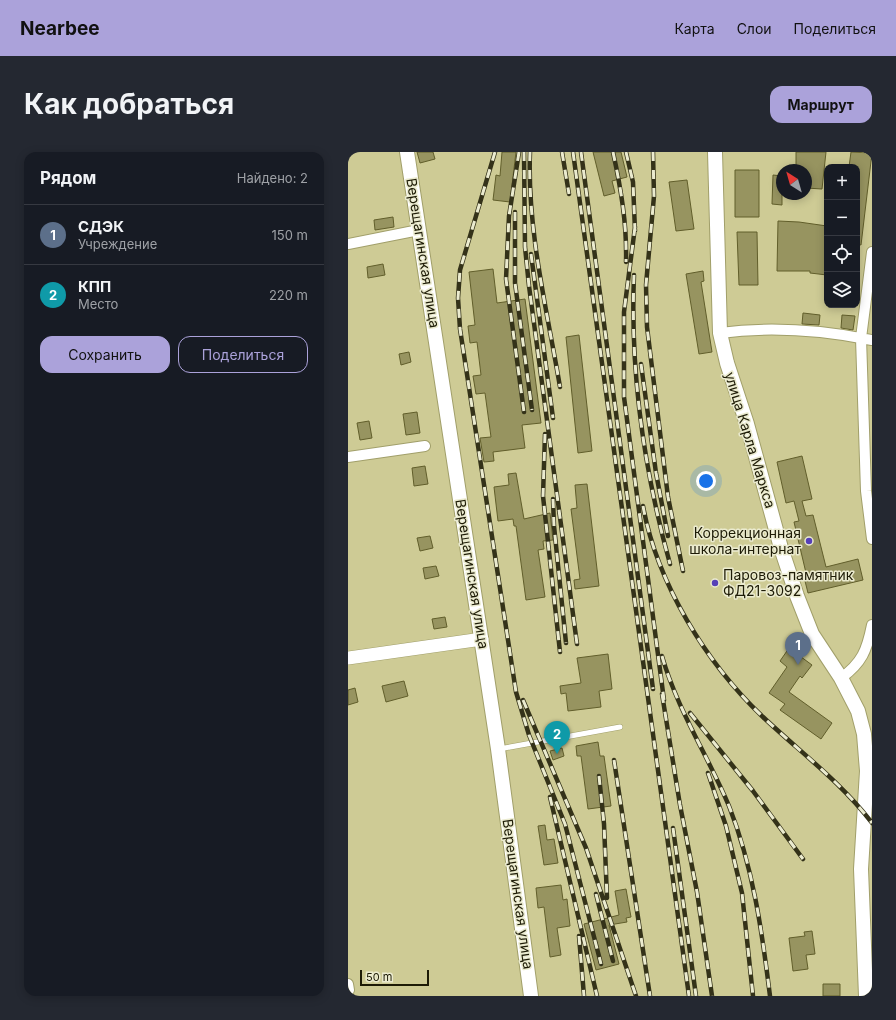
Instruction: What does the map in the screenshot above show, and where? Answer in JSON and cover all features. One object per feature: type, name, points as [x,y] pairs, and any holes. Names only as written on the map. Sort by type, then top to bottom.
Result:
[{"type":"main road","name":"Верещагинская улица","points":[[407,152],[482,639],[531,996]]},
{"type":"main road","name":"улица Карла Маркса","points":[[716,152],[720,333],[727,363],[747,424],[781,548],[797,596],[812,634],[841,678],[858,711],[866,751],[861,862],[866,996]]},
{"type":"street","points":[[348,244],[419,230]]},
{"type":"street","points":[[872,252],[861,338],[866,491],[872,539]]},
{"type":"street","points":[[720,333],[766,329],[797,329],[872,340]]},
{"type":"street","points":[[348,457],[425,446]]},
{"type":"street","points":[[841,678],[859,662],[865,650],[872,625]]},
{"type":"street","points":[[348,658],[482,639]]},
{"type":"lane","points":[[498,749],[620,727]]},
{"type":"building","points":[[417,152],[433,152],[435,159],[420,163]]},
{"type":"building","points":[[502,152],[516,152],[510,202],[493,200],[496,175],[500,176]]},
{"type":"building","points":[[593,152],[621,152],[627,177],[612,181],[615,193],[604,196]]},
{"type":"building","points":[[796,152],[826,152],[822,189],[812,188],[812,164],[796,164]]},
{"type":"building","points":[[851,152],[872,153],[861,245],[860,164],[849,164]]},
{"type":"building","points":[[735,170],[759,170],[759,217],[735,217]]},
{"type":"building","points":[[773,175],[776,175],[776,200],[782,200],[782,205],[772,204]]},
{"type":"building","points":[[687,180],[694,229],[676,231],[669,182]]},
{"type":"building","points":[[393,217],[394,227],[375,230],[374,220]]},
{"type":"building","points":[[778,221],[824,226],[824,275],[810,273],[810,271],[777,271]]},
{"type":"building","points":[[737,232],[757,232],[758,285],[739,285]]},
{"type":"building","points":[[383,264],[385,275],[368,278],[367,267]]},
{"type":"building","points":[[493,269],[497,303],[525,299],[541,423],[522,425],[525,448],[493,452],[494,461],[484,462],[480,438],[491,437],[485,393],[476,394],[473,376],[481,375],[477,342],[470,343],[468,326],[475,325],[469,272]]},
{"type":"building","points":[[703,271],[704,281],[701,282],[712,352],[699,354],[686,274]]},
{"type":"building","points":[[803,313],[820,315],[819,325],[802,324]]},
{"type":"building","points":[[842,315],[855,316],[853,330],[841,328]]},
{"type":"building","points":[[579,335],[592,451],[578,453],[566,337]]},
{"type":"building","points":[[409,352],[411,362],[401,365],[399,354]]},
{"type":"building","points":[[417,412],[420,433],[406,435],[403,414]]},
{"type":"building","points":[[369,421],[372,438],[360,440],[357,423]]},
{"type":"building","name":"Коррекционная школа-интернат","points":[[802,456],[812,499],[802,501],[806,516],[813,515],[826,567],[858,559],[863,580],[808,593],[803,573],[806,573],[794,522],[799,521],[794,501],[786,503],[777,462]]},
{"type":"building","points":[[425,466],[428,484],[414,486],[412,468]]},
{"type":"building","points":[[516,473],[524,519],[550,513],[553,540],[543,541],[544,549],[538,550],[545,597],[526,600],[516,526],[514,526],[513,519],[498,521],[494,487],[509,485],[508,474]]},
{"type":"building","points":[[587,484],[599,586],[575,589],[574,580],[580,579],[571,509],[577,508],[575,485]]},
{"type":"building","points":[[430,536],[433,548],[420,551],[417,538]]},
{"type":"building","points":[[436,566],[439,576],[425,579],[423,568]]},
{"type":"building","points":[[445,617],[447,627],[434,629],[432,619]]},
{"type":"building","points":[[789,648],[812,665],[802,678],[800,676],[789,692],[832,723],[821,739],[780,710],[785,704],[769,693],[787,667],[780,661]]},
{"type":"building","points":[[608,654],[612,689],[599,691],[601,707],[568,711],[566,693],[561,694],[560,686],[581,683],[577,658]]},
{"type":"building","points":[[404,681],[408,696],[386,702],[382,686]]},
{"type":"building","points":[[355,688],[358,702],[348,705],[348,690]]},
{"type":"building","points":[[598,742],[600,756],[604,756],[611,806],[588,809],[581,756],[577,756],[576,746]]},
{"type":"building","points":[[562,748],[564,756],[553,760],[550,751]]},
{"type":"building","points":[[545,825],[547,840],[554,839],[558,863],[544,865],[538,826]]},
{"type":"building","points":[[561,885],[563,900],[567,899],[570,926],[557,928],[561,955],[550,957],[544,907],[538,908],[536,888]]},
{"type":"building","points":[[626,889],[631,917],[626,918],[627,922],[609,925],[619,964],[596,970],[584,924],[619,915],[615,891]]},
{"type":"building","points":[[812,931],[815,954],[806,955],[808,969],[793,971],[789,938],[805,936],[804,932]]},
{"type":"building","points":[[823,984],[840,984],[840,996],[823,996]]},
{"type":"railway","points":[[495,152],[460,270],[458,298],[460,329],[516,692],[529,735],[565,824],[601,964]]},
{"type":"railway","points":[[519,152],[509,216],[506,279],[524,412]]},
{"type":"railway","points":[[524,152],[525,247],[529,286],[577,644]]},
{"type":"railway","points":[[530,152],[530,181],[535,240],[560,387]]},
{"type":"railway","points":[[562,152],[569,194]]},
{"type":"railway","points":[[573,152],[689,996]]},
{"type":"railway","points":[[581,152],[653,689]]},
{"type":"railway","points":[[613,152],[623,207],[626,234],[626,262]]},
{"type":"railway","points":[[626,152],[633,182],[635,231]]},
{"type":"railway","points":[[653,152],[654,196],[646,285],[647,327],[668,497],[683,571]]},
{"type":"railway","points":[[515,212],[515,283],[532,410]]},
{"type":"railway","points":[[635,227],[624,312],[624,397],[664,700]]},
{"type":"railway","points":[[531,254],[553,418]]},
{"type":"railway","points":[[634,275],[634,348],[641,421],[653,493],[670,564]]},
{"type":"railway","points":[[641,364],[656,473],[668,536]]},
{"type":"railway","points":[[545,434],[543,496],[560,652]]},
{"type":"railway","points":[[553,499],[554,526],[566,643]]},
{"type":"railway","points":[[643,506],[650,535],[672,592],[687,620],[722,672],[742,696],[834,781],[872,823]]},
{"type":"railway","points":[[662,656],[668,676],[684,714],[721,787],[737,829],[756,900],[770,996]]},
{"type":"railway","points":[[662,694],[680,805],[697,892],[712,996]]},
{"type":"railway","points":[[523,700],[586,848],[636,996]]},
{"type":"railway","points":[[690,713],[753,791],[803,859]]},
{"type":"railway","points":[[614,760],[650,996]]},
{"type":"railway","points":[[708,773],[726,826],[742,893],[753,996]]},
{"type":"railway","points":[[599,776],[604,824],[607,898]]},
{"type":"railway","points":[[550,797],[597,996]]},
{"type":"railway","points":[[673,828],[696,996]]},
{"type":"railway","points":[[596,894],[613,961]]},
{"type":"railway","points":[[579,936],[584,996]]},
{"type":"place","name":"Коррекционная школа-интернат","points":[[809,541]]},
{"type":"place","name":"Паровоз-памятник ФД21-3092","points":[[715,583]]},
{"type":"place","name":"СДЭК","points":[[798,665]]},
{"type":"place","name":"КПП","points":[[557,754]]}]
